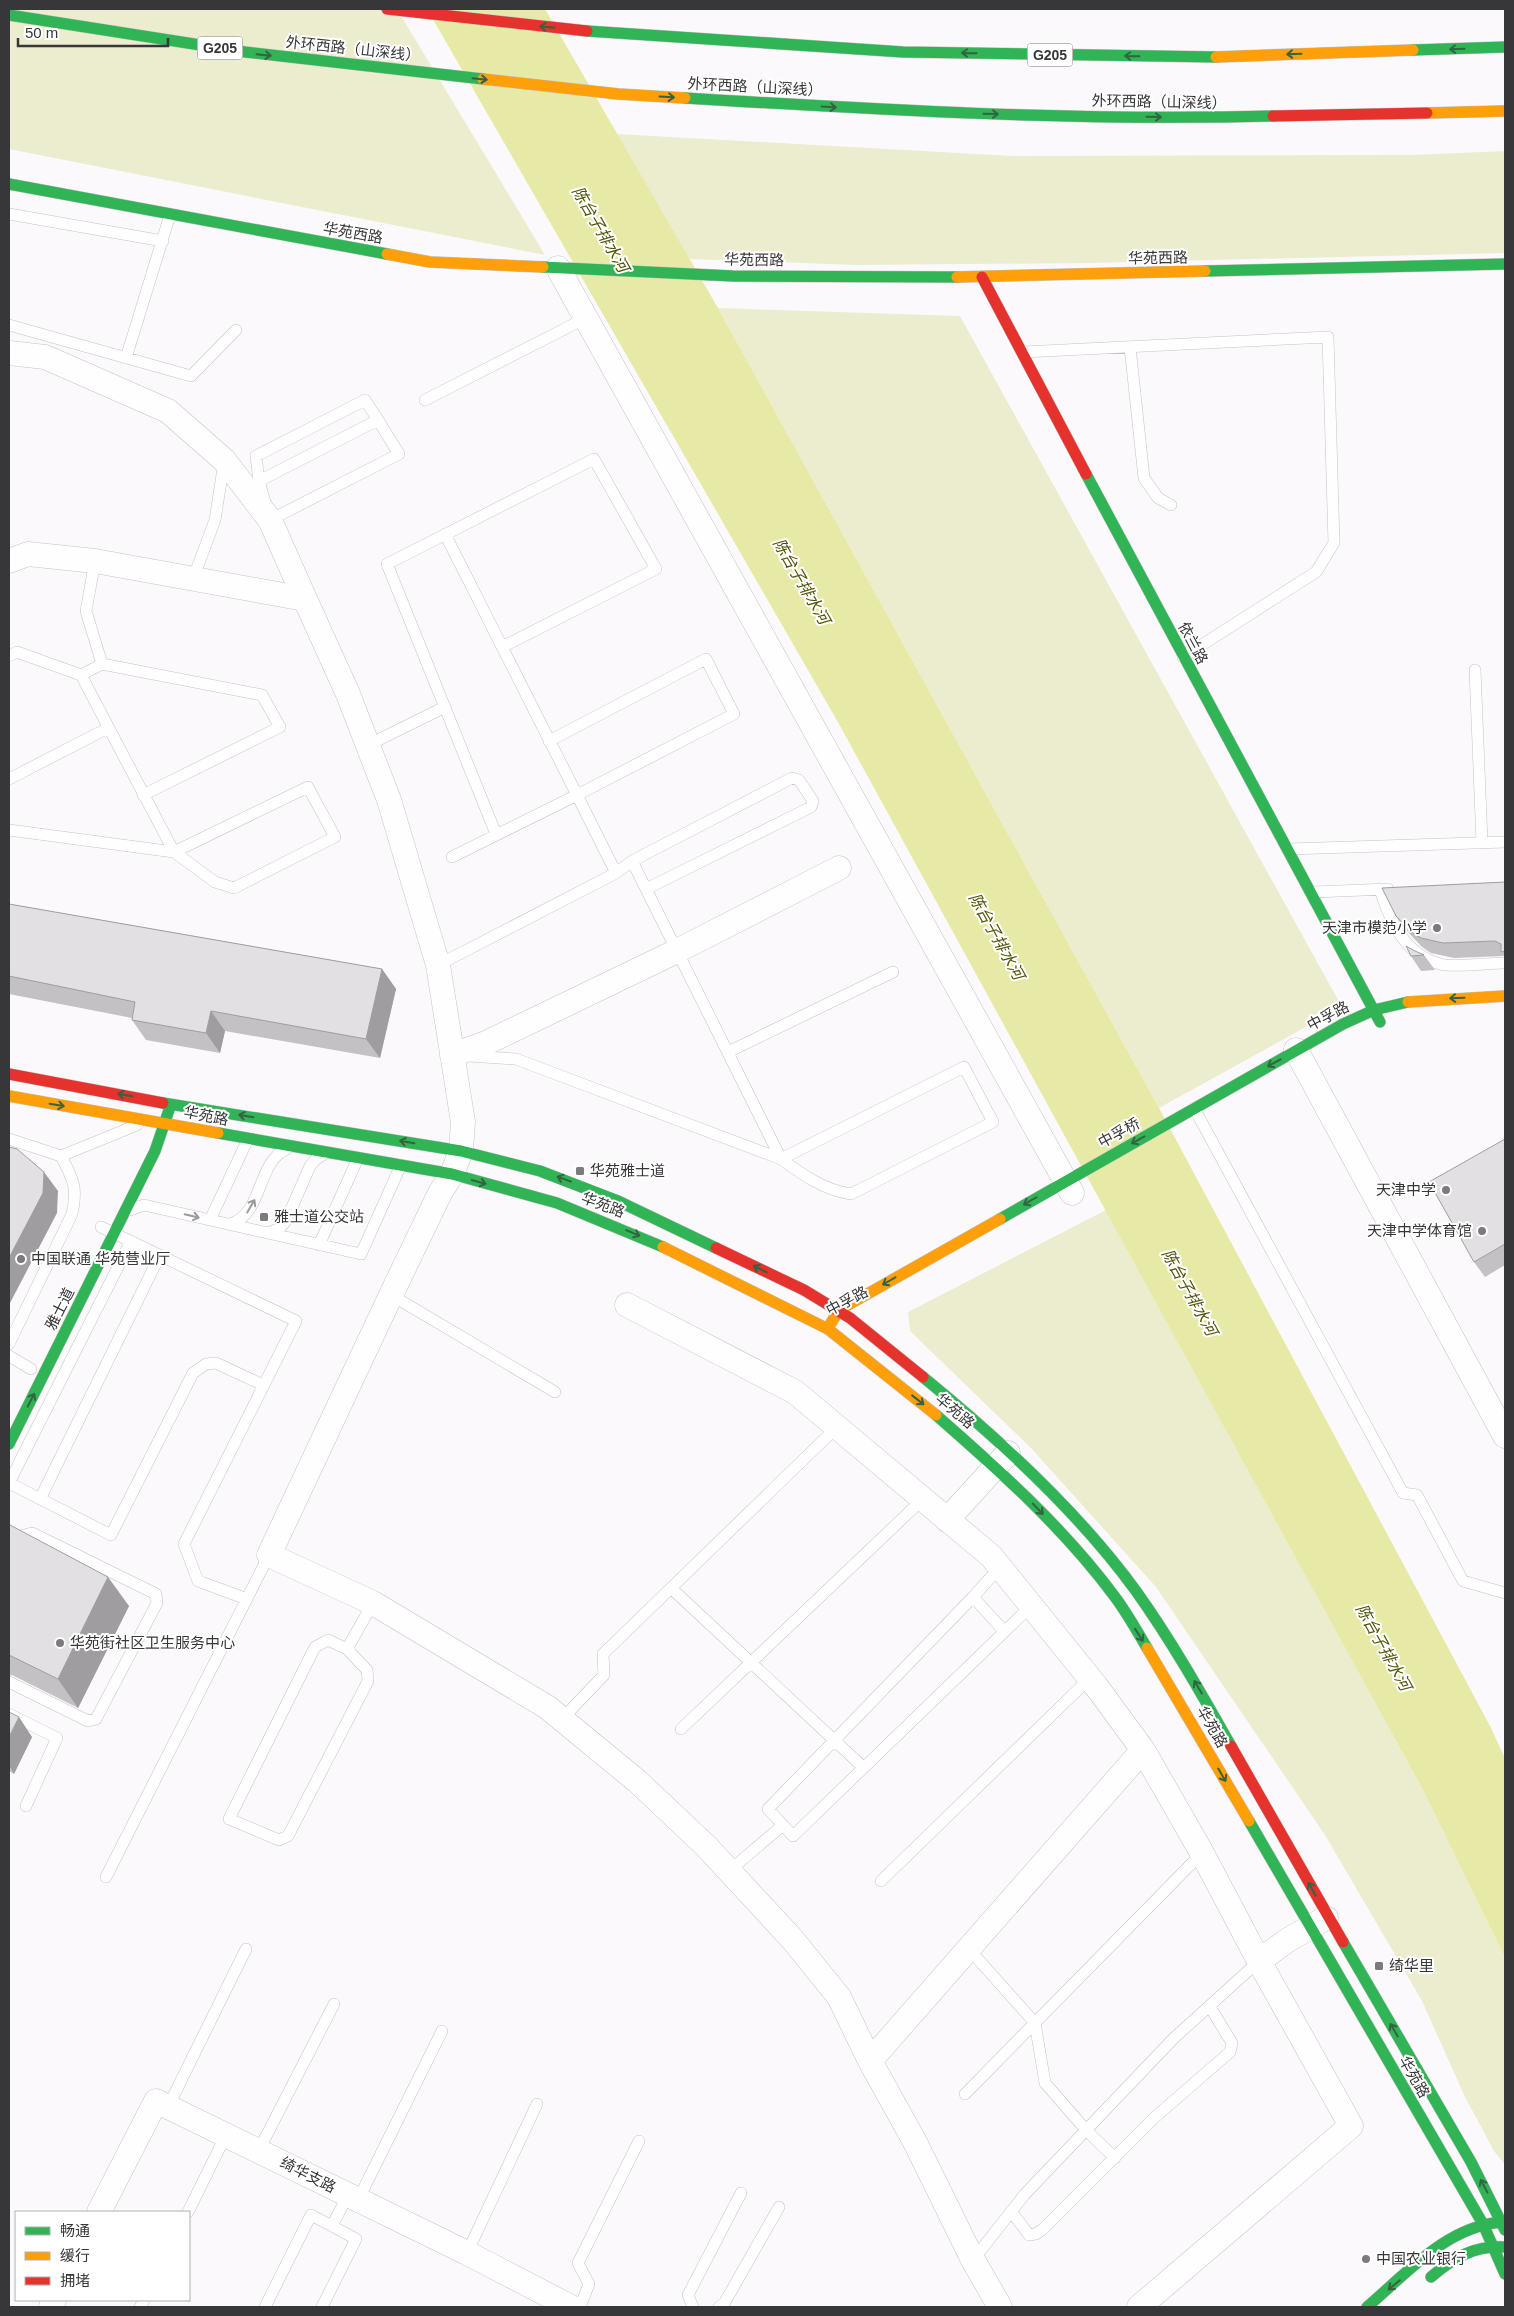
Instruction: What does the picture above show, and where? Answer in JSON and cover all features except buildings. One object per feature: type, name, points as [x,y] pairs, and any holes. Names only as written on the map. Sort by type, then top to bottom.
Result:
[{"type":"main road","name":"G205","points":[[387,9],[596,32],[903,52],[1202,58],[1505,47]]},
{"type":"main road","name":"外环西路（山深线）","points":[[9,15],[245,52],[618,94],[913,112],[1181,118],[1505,111]]},
{"type":"main road","name":"华苑西路","points":[[9,184],[430,262],[733,276],[982,277],[1505,264]]},
{"type":"main road","name":"依兰路","points":[[982,277],[1183,657],[1312,892],[1374,1010],[1393,1019],[1505,1008]]},
{"type":"main road","name":"中孚路","points":[[1181,1116],[1194,1108],[1300,1059],[1343,1024],[1374,1010],[1402,1002],[1505,996]]},
{"type":"main road","name":"华苑路","points":[[9,1074],[171,1104],[461,1150],[540,1171],[618,1201],[848,1312],[962,1409],[1115,1597],[1471,2162],[1504,2224]]},
{"type":"main road","name":"华苑路","points":[[9,1096],[452,1174],[557,1204],[631,1232],[677,1253],[828,1329],[935,1414],[1002,1459],[1078,1521],[1135,1590],[1204,1697],[1319,1923],[1483,2224],[1505,2274]]},
{"type":"main road","name":"雅士道","points":[[9,1444],[155,1151],[158,1123],[154,1100]]},
{"type":"main road","name":"雅士道","points":[[141,1139],[158,1123],[171,1104]]},
{"type":"main road","points":[[158,1123],[207,1110]]},
{"type":"main road","name":"中孚桥","points":[[1070,1188],[1181,1116]]},
{"type":"main road","points":[[1187,1128],[1205,1117]]},
{"type":"main road","points":[[155,1151],[162,1143],[175,1134],[202,1131]]},
{"type":"main road","name":"中孚路","points":[[828,1329],[872,1291],[1070,1188]]},
{"type":"main road","points":[[804,1290],[839,1298],[872,1291]]},
{"type":"main road","points":[[788,1308],[813,1315],[848,1312],[879,1301]]},
{"type":"main road","points":[[848,1312],[858,1341],[879,1370]]},
{"type":"main road","points":[[1367,2307],[1445,2242],[1464,2222],[1467,2205],[1463,2190]]},
{"type":"main road","points":[[1445,2242],[1465,2230],[1483,2224],[1504,2224]]},
{"type":"main road","points":[[1423,2284],[1450,2260],[1475,2249],[1492,2245],[1505,2247]]},
{"type":"street","points":[[563,268],[586,318],[1070,1188]]},
{"type":"street","points":[[9,353],[45,357],[168,411],[224,460],[270,520],[348,694],[389,800],[438,965],[463,1122],[461,1150],[452,1174],[440,1193],[391,1295],[269,1555],[373,1603],[547,1706],[637,1780],[728,1871],[793,1940],[839,1998],[870,2060],[916,2142],[973,2260],[1000,2307]]},
{"type":"street","points":[[9,561],[28,554],[95,561],[305,600]]},
{"type":"street","points":[[452,1054],[486,1043],[677,951],[839,868]]},
{"type":"street","points":[[1300,1059],[1505,1436]]},
{"type":"street","points":[[627,1305],[795,1392],[991,1556],[1090,1678],[1143,1750],[1202,1853],[1259,1961],[1351,2126],[1139,2307]]},
{"type":"street","points":[[947,1520],[1002,1459]]},
{"type":"street","points":[[870,2060],[1143,1750]]},
{"type":"street","points":[[1259,1961],[1288,1940],[1319,1923]]},
{"type":"street","points":[[100,2211],[156,2101],[168,2107]]},
{"type":"street","name":"绮华支路","points":[[168,2107],[467,2253],[558,2304]]},
{"type":"lane","points":[[9,214],[163,241]]},
{"type":"lane","points":[[126,358],[170,215]]},
{"type":"lane","points":[[425,400],[586,318]]},
{"type":"lane","points":[[9,325],[192,376],[236,330]]},
{"type":"lane","points":[[1020,352],[1328,336],[1334,543],[1316,572],[1183,657]]},
{"type":"lane","points":[[1130,347],[1144,478],[1158,498],[1171,505]]},
{"type":"lane","points":[[365,400],[378,420],[399,454],[270,520],[259,481],[256,456],[365,400]]},
{"type":"lane","points":[[259,481],[378,420]]},
{"type":"lane","points":[[496,834],[387,564],[594,459],[656,569],[502,646]]},
{"type":"lane","points":[[193,578],[215,520],[224,460]]},
{"type":"lane","points":[[446,534],[616,873]]},
{"type":"lane","points":[[95,561],[86,611],[102,664]]},
{"type":"lane","points":[[9,656],[17,652],[81,676],[174,852],[215,882],[234,888],[335,837],[308,786],[174,852],[9,830]]},
{"type":"lane","points":[[452,857],[577,796],[734,714],[706,659],[549,741]]},
{"type":"lane","points":[[81,676],[102,664],[262,695],[280,727],[143,795]]},
{"type":"lane","points":[[1475,670],[1482,842]]},
{"type":"lane","points":[[368,745],[445,707]]},
{"type":"lane","points":[[9,779],[108,728]]},
{"type":"lane","points":[[438,965],[616,873],[632,861],[792,778],[799,780],[813,802],[811,807],[646,889]]},
{"type":"lane","points":[[1287,849],[1505,842]]},
{"type":"lane","points":[[632,861],[781,1159]]},
{"type":"lane","points":[[1312,892],[1399,889]]},
{"type":"lane","points":[[1380,890],[1387,913],[1401,939],[1423,957],[1441,964],[1505,962]]},
{"type":"lane","points":[[728,1052],[893,972]]},
{"type":"lane","points":[[452,1054],[516,1059],[781,1159],[810,1180],[837,1192],[851,1194],[993,1122],[964,1067],[781,1159]]},
{"type":"lane","points":[[1194,1108],[1205,1117],[1403,1493],[1418,1495],[1463,1581],[1505,1592]]},
{"type":"lane","points":[[9,1139],[61,1156],[158,1123]]},
{"type":"lane","points":[[210,1220],[248,1139]]},
{"type":"lane","points":[[230,1224],[239,1220],[250,1208],[275,1158],[282,1151],[292,1147]]},
{"type":"lane","points":[[268,1233],[283,1226],[310,1166],[318,1158],[328,1153]]},
{"type":"lane","points":[[9,1344],[72,1214],[76,1195],[71,1176],[61,1156]]},
{"type":"lane","points":[[319,1245],[358,1158]]},
{"type":"lane","points":[[124,1213],[136,1206],[144,1205],[361,1254],[402,1165]]},
{"type":"lane","points":[[125,1181],[133,1195],[144,1205]]},
{"type":"lane","points":[[101,1227],[296,1321],[184,1544],[198,1581],[247,1599]]},
{"type":"lane","points":[[130,1241],[9,1483],[111,1535],[193,1373],[206,1364],[216,1363],[264,1385]]},
{"type":"lane","points":[[40,1499],[160,1255]]},
{"type":"lane","points":[[391,1295],[555,1392]]},
{"type":"lane","points":[[9,1356],[31,1368]]},
{"type":"lane","points":[[562,1719],[604,1675],[603,1654],[837,1427]]},
{"type":"lane","points":[[681,1730],[923,1500]]},
{"type":"lane","points":[[9,1560],[20,1536],[32,1533],[156,1594],[157,1603],[96,1719],[88,1721],[9,1682]]},
{"type":"lane","points":[[106,1877],[269,1555]]},
{"type":"lane","points":[[1000,1567],[768,1808],[793,1836],[1003,1630],[1031,1606]]},
{"type":"lane","points":[[671,1588],[863,1767]]},
{"type":"lane","points":[[973,1597],[1003,1630]]},
{"type":"lane","points":[[346,1649],[373,1603]]},
{"type":"lane","points":[[328,1640],[346,1649],[367,1670],[368,1681],[288,1836],[278,1840],[229,1820],[315,1646],[328,1640]]},
{"type":"lane","points":[[881,1881],[1090,1678]]},
{"type":"lane","points":[[9,1714],[57,1738],[26,1806]]},
{"type":"lane","points":[[728,1871],[783,1826]]},
{"type":"lane","points":[[965,2094],[1202,1853]]},
{"type":"lane","points":[[968,1948],[1034,2023],[1045,2083],[1086,2130],[1115,2158]]},
{"type":"lane","points":[[168,2107],[246,1949]]},
{"type":"lane","points":[[973,2260],[1025,2194],[1174,2038],[1259,1961]]},
{"type":"lane","points":[[259,2150],[334,2004]]},
{"type":"lane","points":[[1011,2211],[1029,2234],[1036,2234],[1154,2118],[1230,2052],[1232,2043],[1210,2007]]},
{"type":"lane","points":[[332,2226],[353,2198],[442,2031]]},
{"type":"lane","points":[[467,2253],[537,2104]]},
{"type":"lane","points":[[188,2211],[226,2135]]},
{"type":"lane","points":[[580,2307],[589,2284],[578,2263],[638,2141]]},
{"type":"lane","points":[[693,2307],[688,2296],[741,2193]]},
{"type":"lane","points":[[719,2307],[725,2302],[779,2206]]},
{"type":"lane","points":[[266,2307],[311,2215],[356,2239],[322,2307]]},
{"type":"shaded area","points":[[9,9],[397,9],[545,255],[9,149]]},
{"type":"shaded area","points":[[916,9],[1283,9],[928,10]]},
{"type":"shaded area","points":[[617,134],[1012,156],[1411,155],[1505,151],[1505,253],[1090,263],[857,265],[689,259]]},
{"type":"shaded area","points":[[718,308],[960,316],[1342,1007],[1159,1108]]},
{"type":"shaded area","points":[[1106,1210],[1423,1790],[1505,1958],[1505,2165],[1494,2151],[1465,2097],[1422,2001],[1325,1835],[1156,1587],[1030,1447],[910,1331],[908,1312]]},
{"type":"water","name":"陈台子排水河","points":[[427,9],[545,9],[718,308],[1159,1108],[1490,1726],[1505,1758],[1505,1958],[1423,1790],[839,724]]},
{"type":"traffic: fast","points":[[9,15],[245,52],[483,79]]},
{"type":"traffic: fast","points":[[587,31],[903,52],[1216,57]]},
{"type":"traffic: fast","points":[[1413,50],[1505,47]]},
{"type":"traffic: fast","points":[[685,98],[831,107],[1052,116],[1273,116]]},
{"type":"traffic: fast","points":[[9,184],[387,254]]},
{"type":"traffic: fast","points":[[1205,271],[1505,264]]},
{"type":"traffic: fast","points":[[543,267],[733,276],[957,277]]},
{"type":"traffic: fast","points":[[1086,474],[1380,1022]]},
{"type":"traffic: fast","points":[[1000,1219],[1343,1024],[1374,1010],[1408,1002]]},
{"type":"traffic: fast","points":[[163,1103],[461,1151],[540,1171],[618,1201],[716,1248]]},
{"type":"traffic: fast","points":[[9,1444],[155,1151],[170,1107]]},
{"type":"traffic: fast","points":[[218,1133],[452,1174],[557,1203],[663,1247]]},
{"type":"traffic: fast","points":[[923,1377],[980,1425],[1036,1477],[1063,1504],[1113,1561],[1161,1628],[1231,1746]]},
{"type":"traffic: fast","points":[[936,1415],[984,1457],[1075,1547],[1119,1603],[1147,1648]]},
{"type":"traffic: fast","points":[[1249,1821],[1483,2224],[1505,2274]]},
{"type":"traffic: fast","points":[[1343,1942],[1471,2162],[1505,2230]]},
{"type":"traffic: fast","points":[[1367,2307],[1412,2266],[1445,2242],[1481,2226],[1501,2222]]},
{"type":"traffic: fast","points":[[1431,2277],[1465,2254],[1484,2248],[1505,2247]]},
{"type":"traffic: slow","points":[[1216,57],[1413,50]]},
{"type":"traffic: slow","points":[[483,79],[618,94],[685,98]]},
{"type":"traffic: slow","points":[[1427,113],[1505,111]]},
{"type":"traffic: slow","points":[[387,254],[430,262],[543,267]]},
{"type":"traffic: slow","points":[[957,277],[1205,271]]},
{"type":"traffic: slow","points":[[1408,1002],[1505,996]]},
{"type":"traffic: slow","points":[[9,1096],[218,1133]]},
{"type":"traffic: slow","points":[[831,1323],[839,1310],[1000,1219]]},
{"type":"traffic: slow","points":[[663,1247],[828,1329],[936,1415]]},
{"type":"traffic: slow","points":[[1147,1648],[1249,1821]]},
{"type":"traffic: jam","points":[[387,9],[587,31]]},
{"type":"traffic: jam","points":[[1273,116],[1427,113]]},
{"type":"traffic: jam","points":[[982,277],[1086,474]]},
{"type":"traffic: jam","points":[[9,1074],[163,1103]]},
{"type":"traffic: jam","points":[[716,1248],[804,1290],[850,1318],[923,1377]]},
{"type":"traffic: jam","points":[[1231,1746],[1343,1942]]},
{"type":"place","name":"天津市模范小学","points":[[1437,928]]},
{"type":"place","name":"华苑雅士道","points":[[580,1171]]},
{"type":"place","name":"天津中学","points":[[1446,1190]]},
{"type":"place","name":"雅士道公交站","points":[[264,1217]]},
{"type":"place","name":"天津中学体育馆","points":[[1482,1231]]},
{"type":"place","name":"中国联通 华苑营业厅","points":[[21,1259]]},
{"type":"place","name":"华苑街社区卫生服务中心","points":[[60,1643]]},
{"type":"place","name":"绮华里","points":[[1379,1966]]},
{"type":"place","name":"中国农业银行","points":[[1366,2259]]}]
